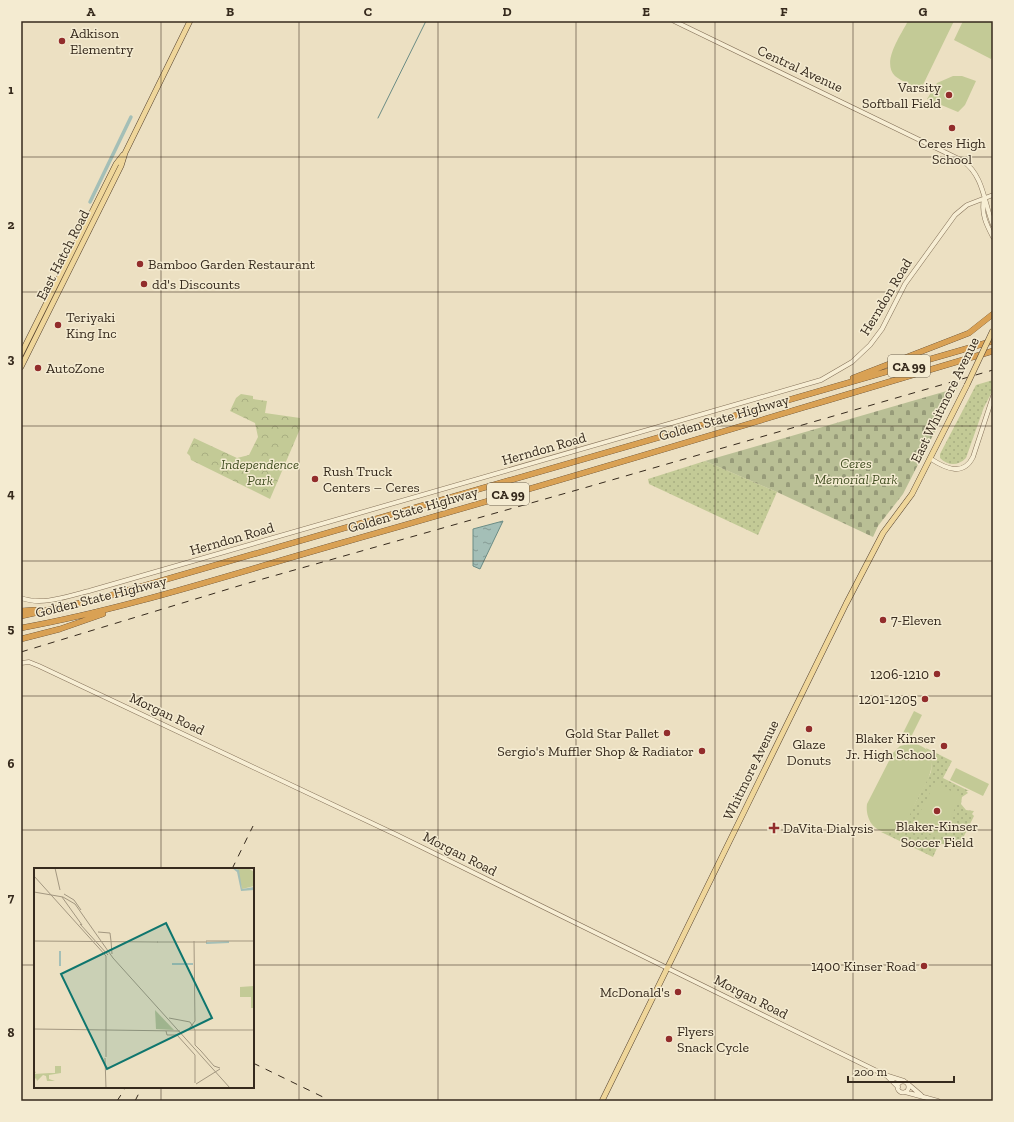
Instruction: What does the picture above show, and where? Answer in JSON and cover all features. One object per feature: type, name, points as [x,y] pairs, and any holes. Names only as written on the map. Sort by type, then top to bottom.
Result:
[{"type":"highway","points":[[824,389],[969,333],[993,314]]},
{"type":"highway","name":"Golden State Highway","points":[[21,616],[98,599],[993,341]]},
{"type":"highway","name":"Golden State Highway","points":[[21,628],[63,620],[130,604],[384,531],[993,351]]},
{"type":"highway","points":[[21,639],[60,629],[130,604]]},
{"type":"highway","points":[[21,611],[53,610]]},
{"type":"main road","name":"East Hatch Road","points":[[21,367],[121,166],[125,153],[190,21]]},
{"type":"main road","name":"East Hatch Road","points":[[21,354],[116,164],[125,153]]},
{"type":"main road","name":"East Whitmore Avenue","points":[[857,583],[883,533],[907,501],[931,459],[993,330]]},
{"type":"main road","name":"Whitmore Avenue","points":[[668,968],[857,583]]},
{"type":"main road","points":[[602,1101],[668,968]]},
{"type":"street","name":"Central Avenue","points":[[674,21],[963,161],[979,180],[984,198]]},
{"type":"street","name":"Herndon Road","points":[[21,598],[29,600],[48,600],[89,591],[821,380],[852,362],[870,345],[884,325],[905,284],[955,215],[967,206],[993,195]]},
{"type":"street","points":[[984,198],[993,225]]},
{"type":"street","points":[[984,198],[982,208],[987,226],[993,237]]},
{"type":"street","points":[[931,459],[952,470],[962,468],[970,463],[993,396]]},
{"type":"street","name":"Morgan Road","points":[[21,663],[29,662],[39,666],[266,772],[906,1083],[921,1096]]},
{"type":"street","name":"Morgan Road","points":[[885,1074],[898,1087]]},
{"type":"street","points":[[900,1082],[906,1083],[909,1089],[905,1092],[900,1092],[898,1087],[900,1082]]},
{"type":"street","name":"Morgan Road","points":[[905,1092],[938,1101]]},
{"type":"green space","points":[[908,21],[954,21],[921,89],[904,82],[895,76],[891,70],[891,56]]},
{"type":"green space","points":[[963,21],[993,21],[993,55],[991,59],[954,40]]},
{"type":"green space","name":"Varsity Softball Field","points":[[953,76],[962,76],[976,81],[965,105],[958,112],[927,99],[937,83]]},
{"type":"green space","points":[[993,380],[993,390],[984,407],[966,458],[956,464],[950,464],[943,461],[940,458],[940,454],[976,385]]},
{"type":"green space","name":"Ceres Memorial Park","points":[[957,388],[903,494],[878,526],[873,537],[777,492],[705,461]]},
{"type":"green space","name":"Independence Park","points":[[241,394],[253,396],[253,399],[267,401],[265,413],[300,418],[300,429],[270,499],[191,460],[187,453],[194,438],[237,458],[249,455],[258,437],[255,423],[230,411],[236,398]]},
{"type":"green space","points":[[705,461],[777,492],[758,535],[649,484],[648,479]]},
{"type":"green space","points":[[914,711],[922,715],[911,737],[903,733]]},
{"type":"green space","points":[[913,743],[923,747],[929,753],[932,760],[932,768],[929,776],[910,816],[905,823],[895,831],[879,830],[869,819],[867,804],[893,753],[900,746]]},
{"type":"green space","points":[[926,748],[952,761],[943,778],[969,791],[966,791],[968,793],[962,797],[961,804],[966,810],[974,811],[972,814],[974,816],[959,846],[954,847],[949,844],[941,844],[937,848],[933,857],[881,832],[896,831],[905,823],[931,772],[932,763]]},
{"type":"green space","points":[[956,768],[989,784],[983,796],[950,780]]},
{"type":"green space","name":"Blaker-Kinser Soccer Field","points":[[935,783],[961,796],[940,839],[913,826]]},
{"type":"water","points":[[503,521],[480,569],[473,566],[473,529]]},
{"type":"waterway","points":[[378,118],[426,21]]},
{"type":"waterway","points":[[90,202],[131,117]]},
{"type":"railway","points":[[21,652],[245,584],[993,370]]},
{"type":"railway","points":[[232,868],[253,826]]},
{"type":"railway","points":[[254,1063],[325,1098]]},
{"type":"railway","points":[[117,1101],[125,1088]]},
{"type":"railway","points":[[135,1101],[142,1088]]},
{"type":"place","name":"Adkison Elementry","points":[[62,41]]},
{"type":"place","name":"Varsity Softball Field","points":[[949,95]]},
{"type":"place","name":"Ceres High School","points":[[952,128]]},
{"type":"place","name":"Bamboo Garden Restaurant","points":[[140,264]]},
{"type":"place","name":"dd's Discounts","points":[[144,284]]},
{"type":"place","name":"Teriyaki King Inc","points":[[58,325]]},
{"type":"place","name":"AutoZone","points":[[38,368]]},
{"type":"place","name":"Rush Truck Centers – Ceres","points":[[315,479]]},
{"type":"place","name":"7-Eleven","points":[[883,620]]},
{"type":"place","name":"1206-1210","points":[[937,674]]},
{"type":"place","name":"1201-1205","points":[[925,699]]},
{"type":"place","name":"Glaze Donuts","points":[[809,729]]},
{"type":"place","name":"Gold Star Pallet","points":[[667,733]]},
{"type":"place","name":"Blaker Kinser Jr. High School","points":[[944,746]]},
{"type":"place","name":"Sergio's Muffler Shop & Radiator","points":[[702,751]]},
{"type":"place","name":"Blaker-Kinser Soccer Field","points":[[937,811]]},
{"type":"place","name":"DaVita Dialysis","points":[[774,828]]},
{"type":"place","name":"1400 Kinser Road","points":[[924,966]]},
{"type":"place","name":"McDonald's","points":[[678,992]]},
{"type":"place","name":"Flyers Snack Cycle","points":[[669,1039]]}]
